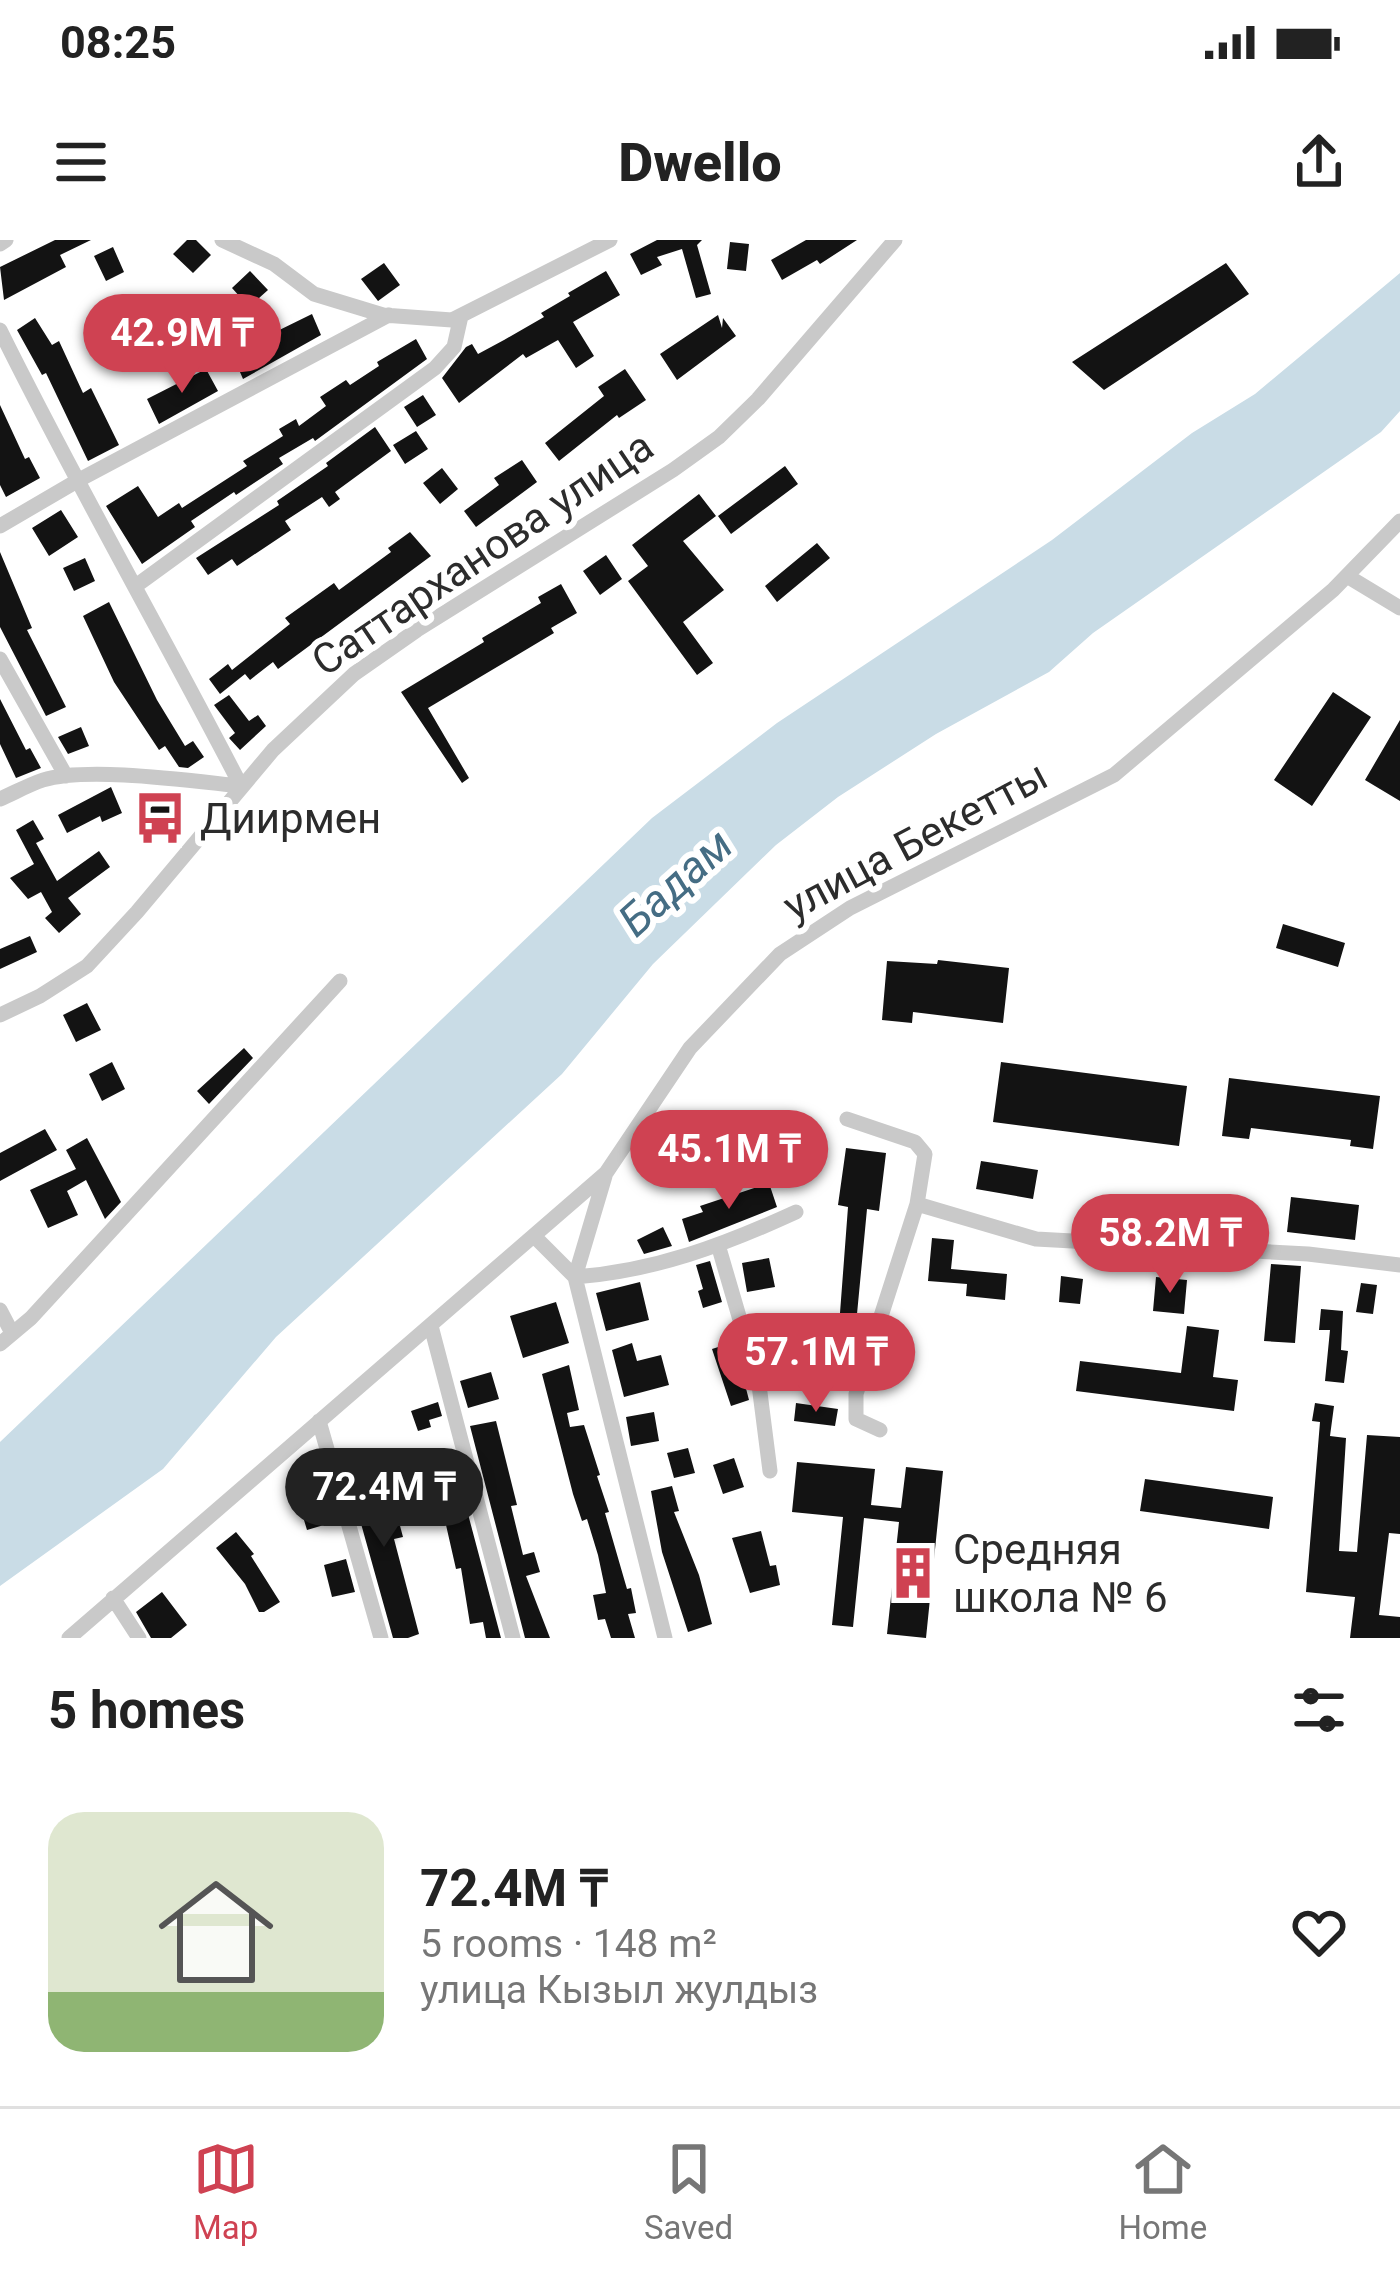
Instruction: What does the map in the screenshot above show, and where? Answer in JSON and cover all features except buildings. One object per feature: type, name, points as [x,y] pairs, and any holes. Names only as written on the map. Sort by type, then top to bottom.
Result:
[{"type":"street","points":[[222,240],[274,264],[314,294],[389,315],[452,320],[610,240]]},
{"type":"street","name":"Саттарханова улица","points":[[0,1015],[87,966],[241,786],[354,674],[673,470],[718,436],[758,399],[887,243]]},
{"type":"street","points":[[0,526],[389,315]]},
{"type":"street","points":[[137,585],[436,368],[454,347],[461,316]]},
{"type":"street","points":[[2,340],[241,786]]},
{"type":"street","name":"улица Бекетты","points":[[69,1638],[606,1173],[690,1048],[780,954],[850,908],[1114,776],[1347,576],[1400,521]]},
{"type":"street","points":[[1347,576],[1400,608]]},
{"type":"street","points":[[0,659],[66,776]]},
{"type":"street","points":[[0,800],[45,779],[66,776],[154,777],[241,786]]},
{"type":"street","points":[[0,1310],[6,1338],[31,1318],[340,981]]},
{"type":"street","points":[[847,1119],[915,1142],[925,1154],[917,1204],[856,1394],[856,1419],[880,1430]]},
{"type":"street","points":[[606,1173],[575,1277],[665,1638]]},
{"type":"street","points":[[917,1204],[1036,1239],[1308,1254],[1400,1265]]},
{"type":"street","points":[[534,1236],[575,1277],[625,1274],[719,1248],[796,1212]]},
{"type":"street","points":[[719,1248],[759,1385],[770,1471]]},
{"type":"street","points":[[430,1326],[513,1638]]},
{"type":"street","points":[[319,1421],[381,1638]]},
{"type":"street","points":[[113,1598],[139,1638]]},
{"type":"water","name":"Бадам","points":[[1400,273],[1400,411],[1381,432],[1093,633],[1049,672],[936,734],[838,797],[776,845],[653,964],[562,1074],[276,1337],[163,1469],[0,1586],[0,1442],[652,818],[777,723],[1052,540],[1192,433],[1255,394]]},
{"type":"place","name":"Диирмен","points":[[160,818]]},
{"type":"place","name":"Средняя школа № 6","points":[[913,1573]]}]
